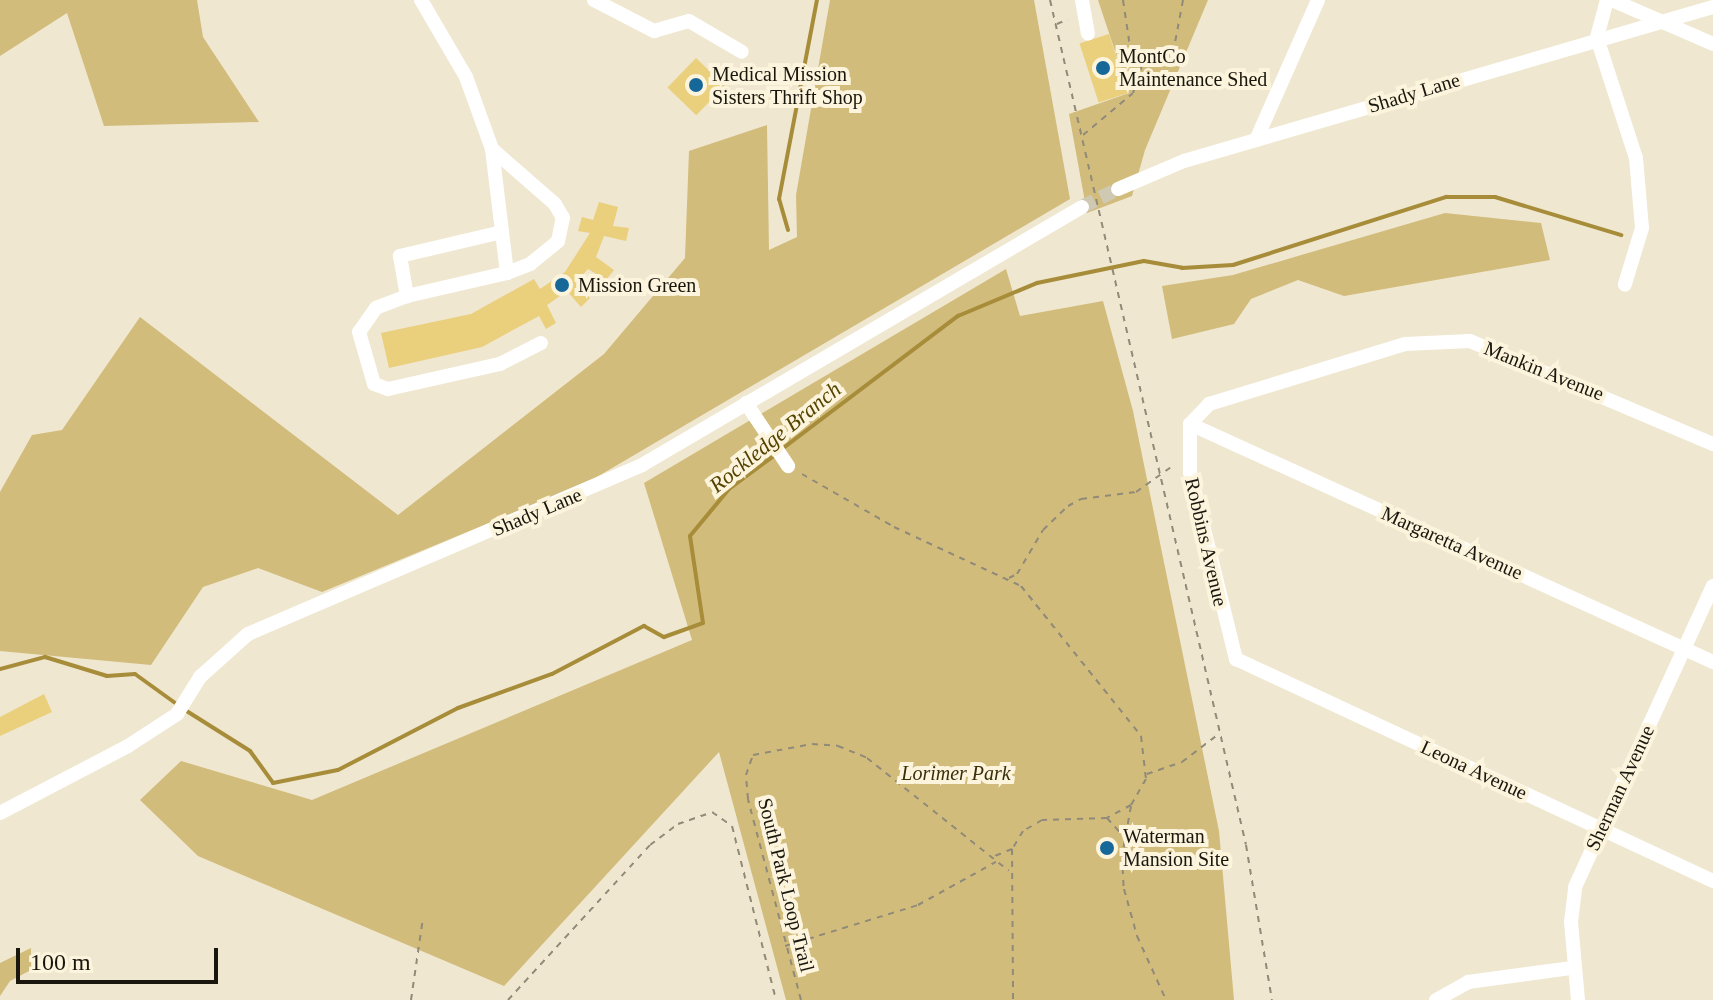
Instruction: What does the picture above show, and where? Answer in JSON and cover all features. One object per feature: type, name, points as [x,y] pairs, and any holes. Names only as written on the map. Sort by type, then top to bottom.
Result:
[{"type":"street","points":[[421,0],[466,77],[492,149],[507,273]]},
{"type":"street","points":[[594,0],[654,31],[689,21],[742,52]]},
{"type":"street","points":[[1256,140],[1318,0]]},
{"type":"street","points":[[1625,284],[1642,228],[1636,158],[1597,38],[1610,0],[1713,44]]},
{"type":"street","points":[[1062,22],[1083,6],[1088,33]]},
{"type":"street","name":"Shady Lane","points":[[1118,189],[1184,161],[1597,38],[1713,7]]},
{"type":"street","points":[[492,149],[555,204],[563,218],[558,241],[530,264],[507,273],[407,296],[376,308],[359,332],[374,384],[388,389],[500,364],[541,343]]},
{"type":"street","name":"Shady Lane","points":[[0,813],[128,746],[177,714],[200,677],[248,634],[600,486],[1082,207]]},
{"type":"street","points":[[407,296],[400,256],[502,232]]},
{"type":"street","name":"Mankin Avenue","points":[[1190,424],[1209,404],[1378,352],[1405,344],[1470,341],[1713,444]]},
{"type":"street","points":[[746,403],[773,448],[788,466]]},
{"type":"street","name":"Robbins Avenue","points":[[1190,424],[1189,458],[1236,659]]},
{"type":"street","name":"Margaretta Avenue","points":[[1190,424],[1713,662]]},
{"type":"street","name":"Sherman Avenue","points":[[1578,1000],[1572,968],[1575,887],[1713,586]]},
{"type":"street","name":"Leona Avenue","points":[[1236,659],[1713,881]]},
{"type":"street","points":[[1436,1000],[1468,982],[1572,968]]},
{"type":"path","points":[[1050,0],[1062,22],[1082,136],[1164,476],[1221,732],[1263,926],[1272,1000]]},
{"type":"path","points":[[1123,0],[1130,47],[1144,60]]},
{"type":"path","points":[[1144,60],[1173,53],[1183,0]]},
{"type":"path","points":[[1082,136],[1133,93],[1144,60]]},
{"type":"path","points":[[1008,579],[1017,574],[1043,530],[1068,506],[1081,499],[1136,492],[1189,458]]},
{"type":"path","points":[[788,466],[843,501],[1021,586],[1141,736],[1147,774],[1131,805],[1124,838],[1129,909],[1166,1000]]},
{"type":"path","points":[[1147,774],[1182,762],[1221,732]]},
{"type":"path","name":"South Park Loop Trail","points":[[801,1000],[748,799],[746,775],[753,755],[812,744],[838,746],[867,758],[992,857]]},
{"type":"path","points":[[1013,1000],[1009,871],[1012,849],[1023,831],[1042,820],[1107,818],[1131,805]]},
{"type":"path","points":[[508,1000],[650,845],[678,824],[712,812],[732,826],[776,1000]]},
{"type":"path","points":[[1107,818],[1124,838]]},
{"type":"path","points":[[1009,871],[992,857],[1012,849]]},
{"type":"path","points":[[785,946],[918,905],[997,861]]},
{"type":"path","points":[[411,1000],[423,918]]},
{"type":"green space","points":[[0,0],[197,0],[203,37],[259,122],[104,126],[67,13],[0,56]]},
{"type":"green space","points":[[830,0],[1034,0],[1070,199],[590,481],[322,592],[258,568],[203,587],[151,665],[0,651],[0,492],[32,435],[62,430],[140,317],[398,515],[604,354],[685,258],[689,151],[767,125],[769,250],[797,237],[796,195]]},
{"type":"green space","points":[[1098,0],[1208,0],[1145,150],[1132,196],[1087,213],[1069,114],[1129,93]]},
{"type":"green space","points":[[1445,213],[1541,223],[1550,260],[1344,296],[1298,280],[1251,299],[1234,324],[1172,339],[1162,286],[1233,275]]},
{"type":"green space","name":"Lorimer Park","points":[[1006,269],[1020,316],[1103,301],[1133,411],[1219,831],[1234,1000],[786,1000],[719,752],[504,986],[198,856],[140,800],[181,761],[312,800],[692,640],[644,483]]},
{"type":"green space","points":[[31,948],[31,970],[10,981],[0,996],[0,963]]},
{"type":"building","name":"MontCo Maintenance Shed","points":[[1109,34],[1128,93],[1099,103],[1080,44]]},
{"type":"building","points":[[696,58],[725,86],[696,115],[668,87]]},
{"type":"building","name":"Mission Green","points":[[599,202],[618,207],[613,226],[629,228],[626,241],[604,236],[596,257],[614,270],[606,280],[588,269],[576,283],[590,298],[581,307],[567,291],[547,305],[556,323],[546,329],[539,316],[482,347],[389,368],[381,333],[471,314],[534,279],[540,289],[565,272],[590,233],[578,231],[582,217],[593,220]]},
{"type":"building","points":[[44,694],[52,712],[0,736],[0,717]]},
{"type":"waterway","points":[[788,230],[779,199],[817,0]]},
{"type":"waterway","name":"Rockledge Branch","points":[[782,449],[958,316],[1037,283],[1144,261],[1182,268],[1233,265],[1446,197],[1495,197],[1621,235]]},
{"type":"waterway","name":"Rockledge Branch","points":[[185,710],[250,751],[273,783],[338,770],[458,708],[552,674],[644,626],[664,637],[703,623],[690,536],[729,489],[775,455]]},
{"type":"waterway","name":"Rockledge Branch","points":[[0,669],[45,657],[107,676],[135,674],[178,705]]},
{"type":"tunnel","points":[[1082,207],[1118,189]]},
{"type":"place","name":"MontCo Maintenance Shed","points":[[1103,68]]},
{"type":"place","name":"Medical Mission Sisters Thrift Shop","points":[[696,85]]},
{"type":"place","name":"Mission Green","points":[[562,285]]},
{"type":"place","name":"Waterman Mansion Site","points":[[1107,848]]}]
